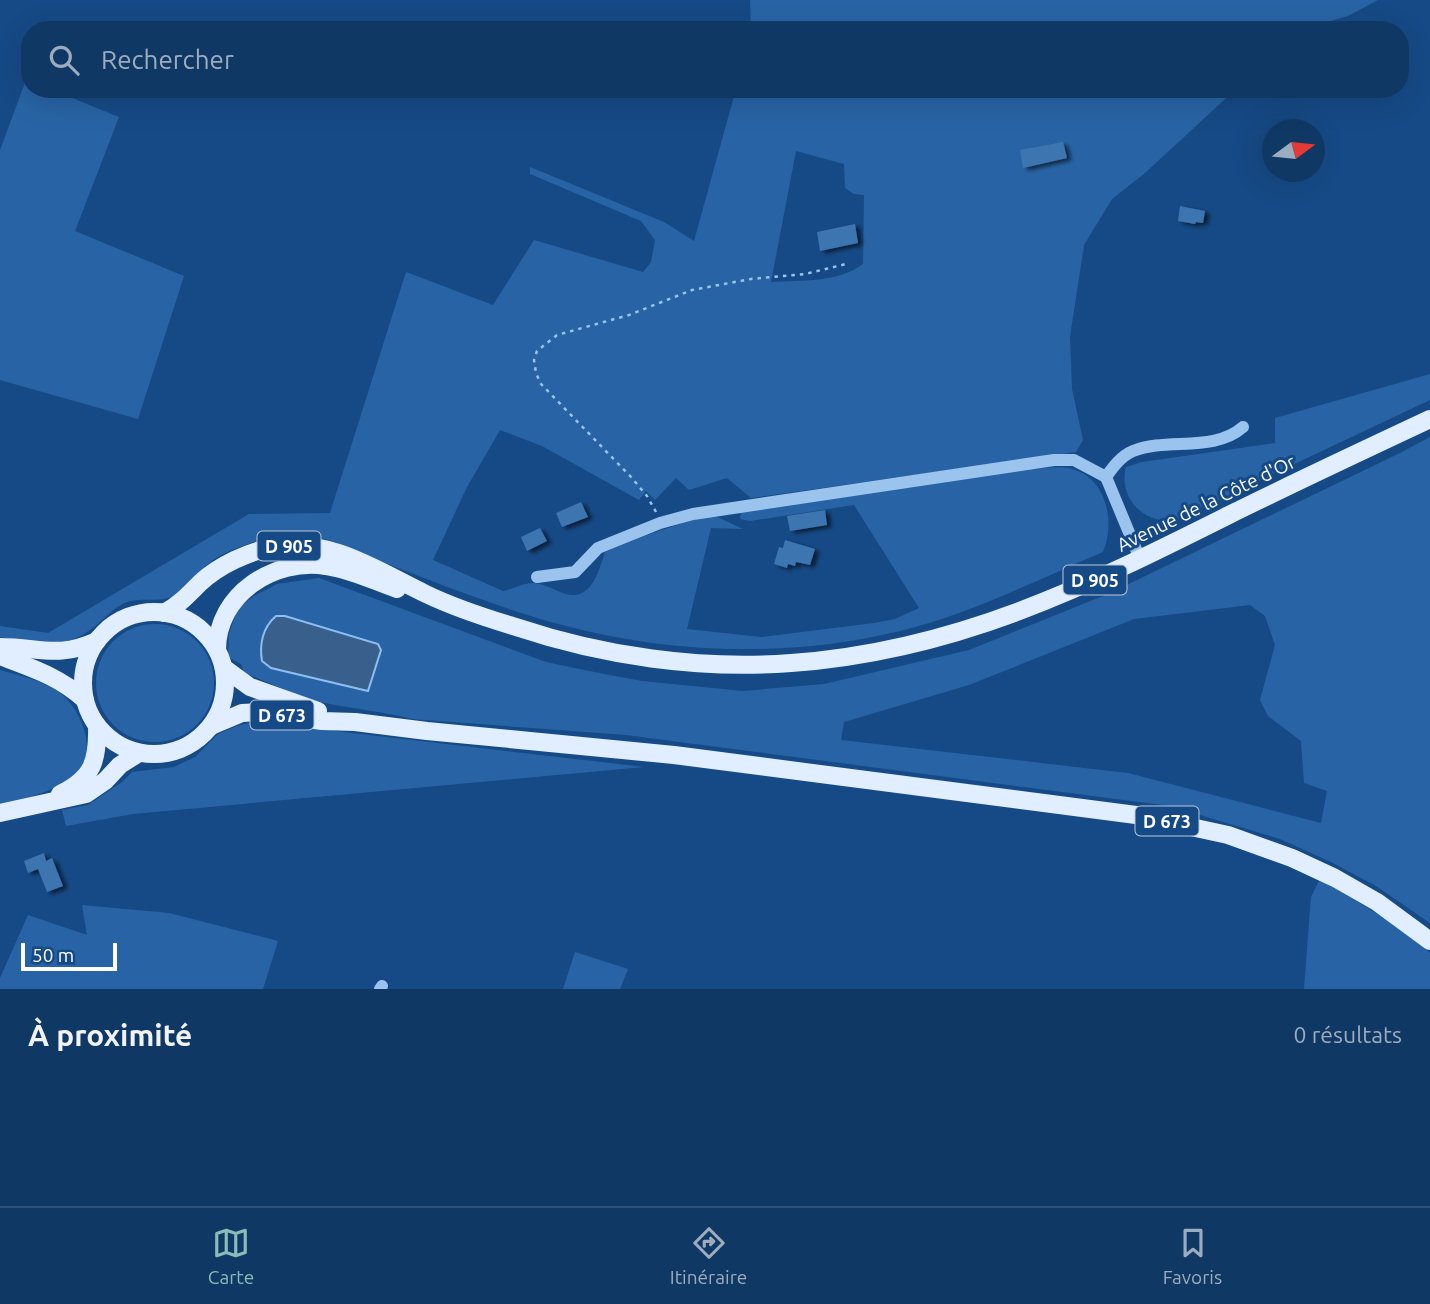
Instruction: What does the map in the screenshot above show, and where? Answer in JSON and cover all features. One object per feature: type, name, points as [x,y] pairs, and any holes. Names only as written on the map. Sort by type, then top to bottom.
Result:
[{"type":"main road","name":"Avenue de la Côte d'Or","points":[[164,613],[188,597],[220,569],[244,556],[276,547],[311,546],[339,553],[407,582],[425,593],[516,628],[598,649],[686,662],[736,665],[787,664],[883,653],[959,633],[1056,599],[1430,419]]},
{"type":"main road","name":"Avenue de la Côte d'Or","points":[[217,650],[220,625],[234,600],[255,581],[286,569],[324,565],[404,591],[425,593]]},
{"type":"main road","points":[[148,612],[164,613],[191,622],[217,650],[224,668],[224,698],[211,726],[194,742],[174,752],[139,753],[112,740],[97,726],[85,700],[86,663],[107,630],[127,618],[148,612]]},
{"type":"main road","points":[[0,647],[57,653],[97,642]]},
{"type":"main road","points":[[0,656],[51,675],[85,700]]},
{"type":"main road","name":"D 673","points":[[224,668],[250,687],[355,722]]},
{"type":"main road","name":"D 673","points":[[211,726],[252,712],[322,721],[355,722],[428,732],[674,755],[1088,808],[1173,822],[1249,842],[1314,867],[1377,902],[1430,941]]},
{"type":"main road","points":[[41,803],[74,787],[86,777],[95,760],[97,726]]},
{"type":"main road","points":[[0,813],[86,794],[105,781],[120,765],[139,753]]},
{"type":"street","points":[[1106,477],[1115,463],[1132,451],[1218,440],[1233,435],[1243,427]]},
{"type":"street","points":[[537,577],[575,572],[598,548],[660,523],[739,505],[1054,460],[1074,460],[1106,477],[1140,559]]},
{"type":"path","points":[[660,523],[656,509],[647,496],[541,384],[534,360],[537,351],[557,335],[629,315],[692,290],[751,279],[805,274],[846,264]]},
{"type":"shaded area","points":[[750,0],[1378,0],[1348,16],[1331,21],[751,21]]},
{"type":"shaded area","points":[[21,93],[21,98],[72,98],[119,117],[75,231],[184,276],[138,419],[0,380],[0,150]]},
{"type":"shaded area","points":[[734,98],[1226,98],[1145,173],[1112,199],[1084,245],[1070,337],[1072,389],[1083,440],[1076,452],[751,498],[727,478],[689,490],[676,478],[655,500],[646,491],[639,500],[542,446],[500,430],[467,487],[433,560],[503,591],[535,583],[575,595],[588,589],[593,582],[605,552],[711,514],[743,529],[711,528],[687,629],[761,637],[874,623],[895,619],[919,608],[854,505],[750,521],[740,519],[741,512],[1030,469],[1059,467],[1081,472],[1099,489],[1105,501],[1108,527],[1103,552],[1003,596],[926,624],[852,641],[803,647],[704,648],[607,635],[559,624],[466,594],[332,541],[296,534],[250,543],[225,553],[215,558],[178,593],[168,598],[123,604],[83,635],[71,640],[49,644],[0,637],[0,626],[48,633],[249,514],[330,513],[406,272],[493,305],[534,240],[643,272],[651,262],[655,240],[641,221],[530,174],[530,167],[664,222],[694,241]],"holes":[[[796,151],[844,164],[845,188],[854,194],[864,195],[863,264],[831,278],[771,282]]]},
{"type":"shaded area","points":[[1430,374],[1430,400],[1176,520],[1164,520],[1144,514],[1130,499],[1126,489],[1126,467],[1142,462],[1275,443],[1275,418]]},
{"type":"shaded area","points":[[1430,437],[1430,923],[1376,886],[1280,839],[1170,806],[626,735],[412,719],[301,696],[244,673],[241,664],[228,657],[229,633],[239,607],[277,584],[319,578],[546,662],[642,681],[743,691],[824,684],[969,650],[1108,594]],"holes":[[[1250,605],[1265,616],[1275,645],[1260,700],[1268,716],[1301,741],[1304,783],[1327,791],[1321,823],[1128,773],[841,740],[844,722],[969,685],[1134,619]]]},
{"type":"shaded area","points":[[276,616],[285,616],[378,644],[381,650],[368,691],[271,668],[262,661],[263,636]]},
{"type":"shaded area","points":[[155,624],[178,629],[197,641],[209,660],[214,683],[209,706],[197,725],[178,737],[155,742],[132,737],[113,725],[101,706],[96,683],[101,660],[113,641],[132,629]]},
{"type":"shaded area","points":[[0,670],[43,683],[64,696],[78,714],[87,747],[82,767],[67,781],[0,807]]},
{"type":"shaded area","points":[[257,721],[287,722],[335,731],[644,767],[133,814],[66,826],[62,810],[88,805],[132,772],[174,767],[195,757],[218,734]]},
{"type":"shaded area","points":[[1320,879],[1412,935],[1430,953],[1430,989],[1304,989],[1311,897]]},
{"type":"shaded area","points":[[82,905],[169,913],[278,941],[263,989],[0,989],[0,978],[28,915],[87,935]]},
{"type":"shaded area","points":[[575,952],[628,969],[620,989],[563,989]]},
{"type":"building","points":[[1063,142],[1067,158],[1023,168],[1020,150]]},
{"type":"building","points":[[1180,206],[1205,211],[1203,223],[1178,221]]},
{"type":"building","points":[[855,224],[858,243],[820,251],[817,232]]},
{"type":"building","points":[[581,502],[588,517],[562,527],[556,513]]},
{"type":"building","points":[[825,510],[827,525],[790,531],[787,516]]},
{"type":"building","points":[[540,528],[547,541],[527,551],[521,537]]},
{"type":"building","points":[[785,540],[815,549],[810,565],[796,562],[795,566],[788,564],[787,568],[774,564],[779,547],[783,548]]},
{"type":"building","points":[[44,853],[46,861],[52,858],[63,886],[47,892],[38,869],[28,873],[24,861]]}]
